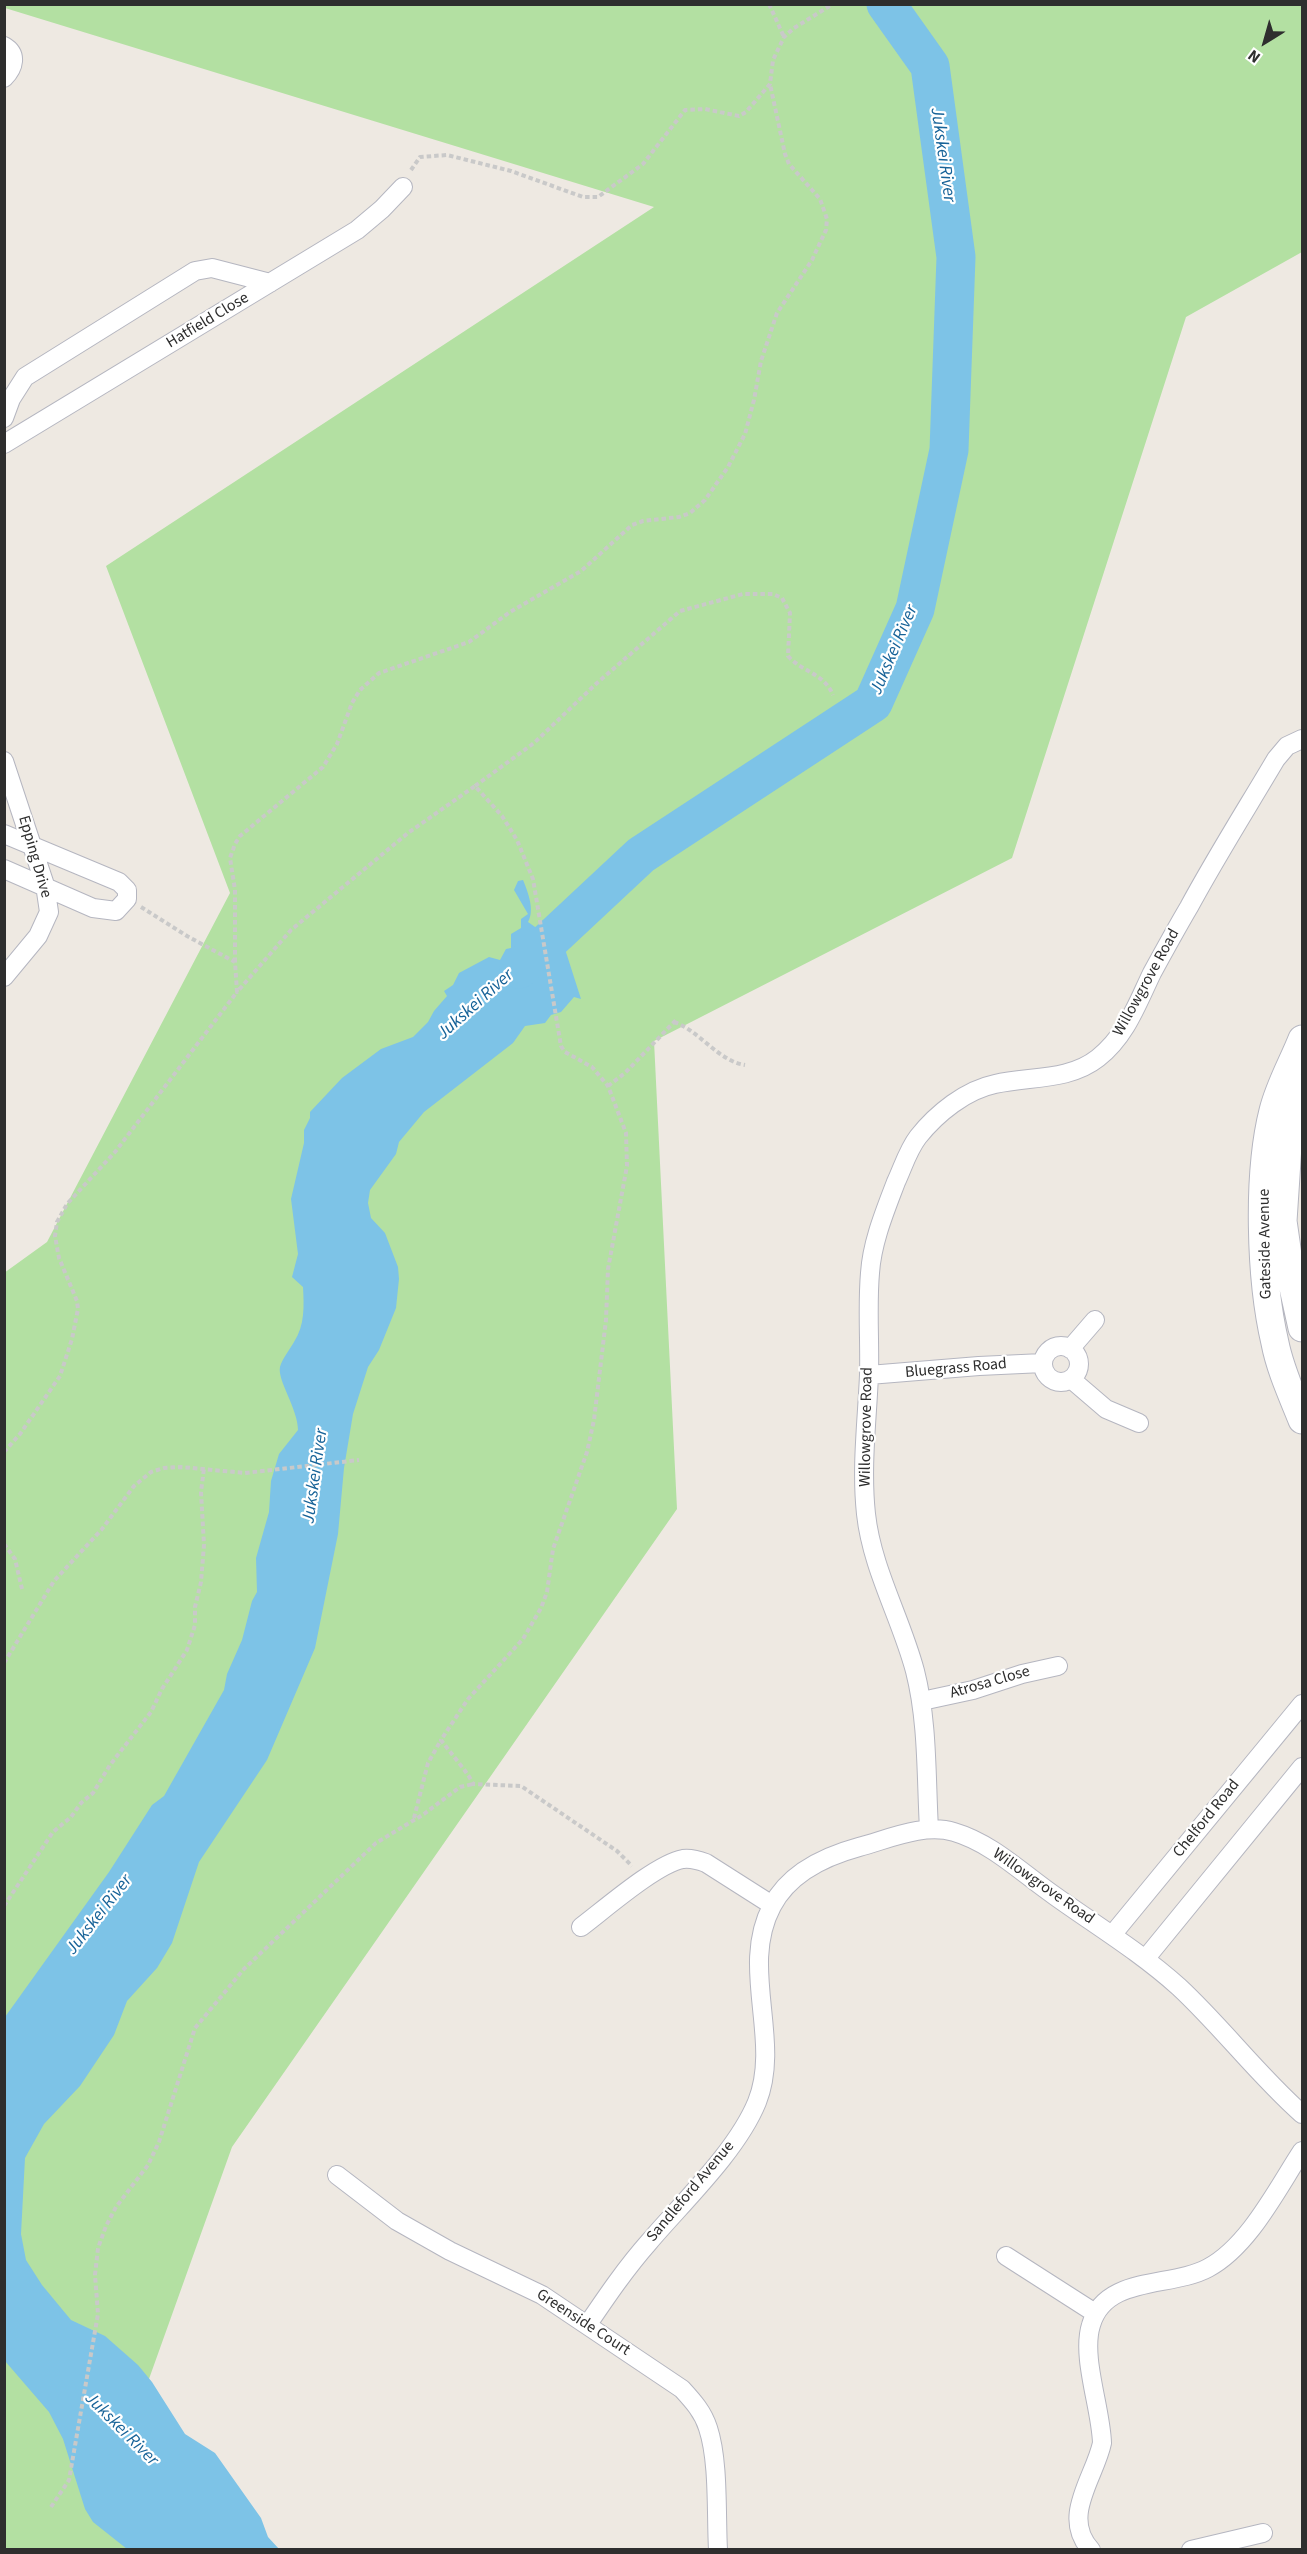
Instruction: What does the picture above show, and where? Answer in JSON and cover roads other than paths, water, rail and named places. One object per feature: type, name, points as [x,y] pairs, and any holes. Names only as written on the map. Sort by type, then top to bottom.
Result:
[{"type":"street","points":[[4,46],[11,50],[14,59],[10,72],[4,78]]},
{"type":"street","name":"Hatfield Close","points":[[4,444],[370,220],[402,187]]},
{"type":"street","points":[[4,418],[11,399],[25,377],[195,271],[212,268],[270,283]]},
{"type":"street","name":"Willowgrove Road","points":[[1302,739],[1287,746],[1276,759],[1190,904],[1152,974],[1130,1021],[1110,1047],[1085,1067],[1075,1071],[994,1084],[974,1091],[934,1120],[917,1138],[908,1153],[886,1209],[874,1249],[870,1273],[869,1375],[863,1454],[866,1514],[871,1543],[905,1638],[922,1701],[929,1829],[953,1832],[1001,1856],[1053,1896],[1146,1958],[1202,2010],[1302,2114]]},
{"type":"street","name":"Epping Drive","points":[[4,761],[45,885],[49,912],[44,925],[4,977]]},
{"type":"street","points":[[4,834],[119,882],[127,890],[127,898],[116,911],[106,911],[79,902],[45,885],[4,869]]},
{"type":"street","name":"Gateside Avenue","points":[[1302,1039],[1273,1111],[1266,1151],[1264,1224],[1267,1302],[1275,1346],[1302,1420]]},
{"type":"street","name":"Gateside Avenue","points":[[1292,1066],[1292,1107],[1284,1180],[1283,1221],[1292,1283],[1302,1328]]},
{"type":"street","points":[[1070,1348],[1095,1320]]},
{"type":"street","points":[[1065,1346],[1076,1353],[1079,1367],[1071,1379],[1065,1382],[1052,1380],[1044,1370],[1043,1363],[1044,1357],[1052,1348],[1065,1346]]},
{"type":"street","name":"Bluegrass Road","points":[[869,1375],[1043,1363]]},
{"type":"street","points":[[1071,1379],[1106,1409],[1139,1423]]},
{"type":"street","name":"Atrosa Close","points":[[922,1701],[973,1690],[1022,1674],[1058,1666]]},
{"type":"street","name":"Chelford Road","points":[[1112,1935],[1302,1704]]},
{"type":"street","points":[[1146,1958],[1302,1767]]},
{"type":"street","name":"Sandleford Avenue","points":[[588,2325],[615,2283],[716,2165],[741,2131],[757,2102],[763,2076],[764,2052],[758,1971],[765,1923],[772,1905],[785,1887],[801,1872],[819,1862],[849,1850],[929,1829]]},
{"type":"street","points":[[581,1927],[671,1863],[696,1859],[772,1905]]},
{"type":"street","points":[[1091,2550],[1080,2530],[1078,2515],[1080,2501],[1102,2443],[1088,2346],[1090,2327],[1095,2313],[1106,2299],[1120,2292],[1191,2275],[1227,2256],[1246,2236],[1302,2151]]},
{"type":"street","name":"Greenside Court","points":[[336,2175],[413,2231],[450,2251],[519,2282],[588,2325],[682,2389],[698,2408],[708,2427],[713,2448],[718,2550]]},
{"type":"street","points":[[1006,2256],[1095,2313]]},
{"type":"street","points":[[1191,2550],[1263,2533]]},
{"type":"water","points":[[523,880],[531,907],[528,922],[538,929],[551,923],[552,925],[557,924],[581,999],[574,997],[561,1012],[551,1015],[545,1023],[525,1026],[513,1043],[424,1112],[399,1142],[396,1154],[370,1190],[368,1203],[371,1218],[385,1233],[398,1267],[396,1308],[379,1350],[368,1367],[353,1414],[344,1468],[338,1534],[315,1648],[267,1760],[199,1862],[172,1943],[157,1968],[127,2001],[114,2035],[80,2086],[44,2124],[25,2158],[21,2234],[26,2260],[42,2285],[71,2320],[105,2336],[138,2365],[152,2382],[185,2434],[215,2453],[261,2518],[268,2537],[279,2549],[127,2549],[93,2522],[85,2509],[63,2439],[49,2412],[5,2361],[5,2017],[109,1872],[152,1805],[164,1796],[224,1690],[227,1674],[242,1640],[252,1601],[257,1592],[256,1558],[269,1512],[271,1481],[279,1454],[298,1430],[280,1367],[298,1336],[303,1315],[303,1287],[292,1277],[298,1254],[291,1199],[304,1143],[304,1130],[310,1118],[310,1112],[342,1078],[381,1049],[413,1037],[428,1022],[447,996],[444,991],[453,985],[459,973],[489,957],[500,960],[506,949],[511,948],[511,934],[521,928],[521,919],[528,914],[514,890],[518,881]]},
{"type":"waterway","name":"Jukskei River","points":[[519,969],[641,855],[873,703],[915,609],[949,450],[956,257],[930,66],[886,4]]}]
